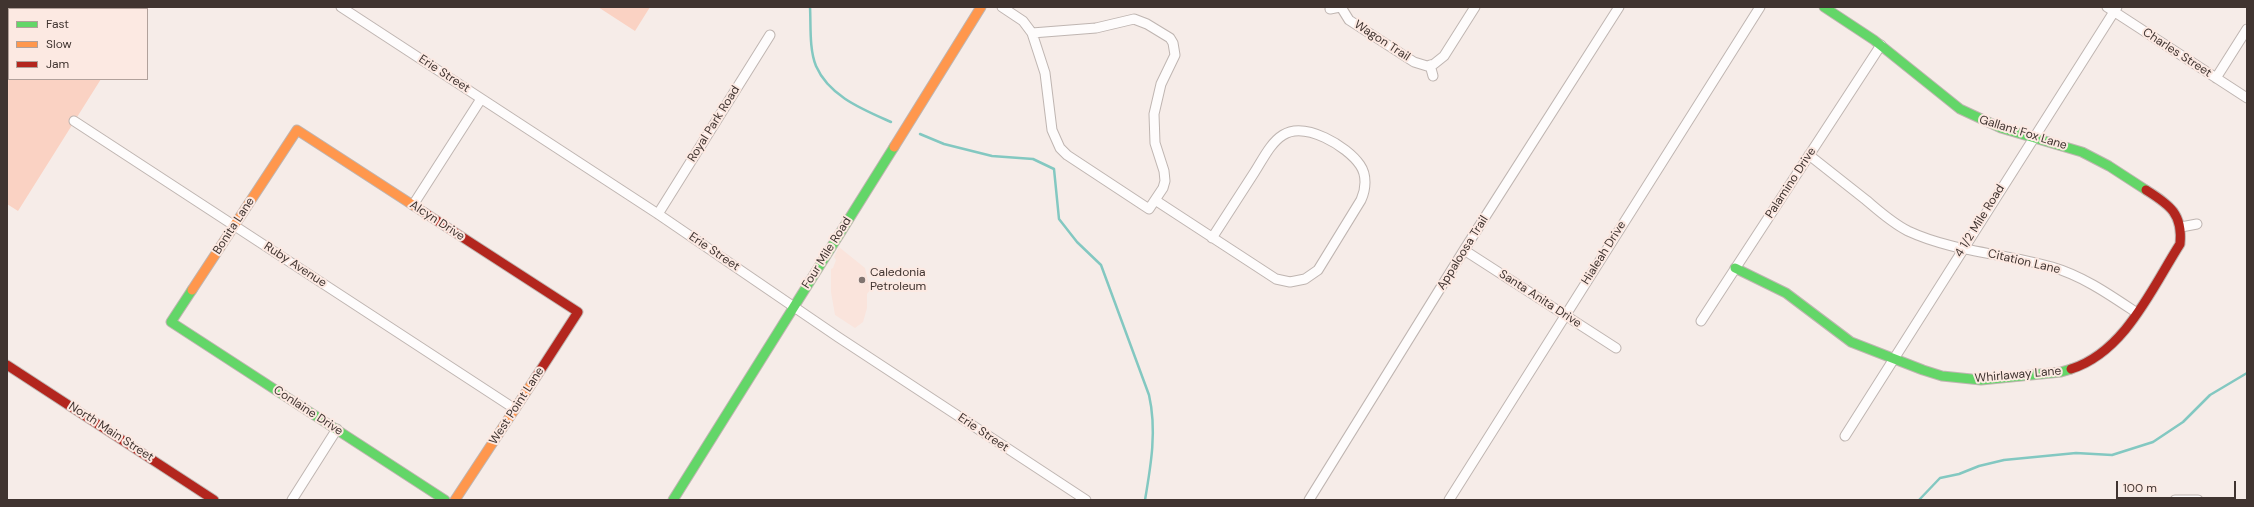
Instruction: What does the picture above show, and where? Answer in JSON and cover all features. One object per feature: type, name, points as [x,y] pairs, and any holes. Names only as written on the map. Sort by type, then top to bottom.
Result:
[{"type":"street","name":"Erie Street","points":[[341,7],[658,214],[793,306],[1086,500]]},
{"type":"street","name":"Four Mile Road","points":[[673,500],[981,7]]},
{"type":"street","points":[[1002,7],[1023,21],[1032,33],[1045,73],[1052,130],[1060,148],[1066,155],[1149,210],[1163,188],[1165,181],[1164,171],[1155,143],[1154,114],[1161,84],[1172,60],[1175,49],[1170,38],[1141,20],[1134,19],[1096,28],[1032,33]]},
{"type":"street","points":[[1330,9],[1340,7]]},
{"type":"street","name":"Wagon Trail","points":[[1340,7],[1349,20],[1420,65],[1430,65]]},
{"type":"street","points":[[1432,76],[1430,65],[1440,61],[1444,56],[1475,7]]},
{"type":"street","name":"Appaloosa Trail","points":[[1309,500],[1464,250],[1619,7]]},
{"type":"street","name":"Hialeah Drive","points":[[1449,500],[1760,7]]},
{"type":"street","name":"Gallant Fox Lane","points":[[1824,7],[1881,45],[1960,109],[1975,118],[1996,127],[2071,148],[2107,164],[2168,204],[2176,214],[2181,227]]},
{"type":"street","name":"Charles Street","points":[[2112,9],[2247,98]]},
{"type":"street","name":"4 1/2 Mile Road","points":[[1845,436],[2034,138],[2112,9]]},
{"type":"street","points":[[2216,78],[2247,29]]},
{"type":"street","name":"Royal Park Road","points":[[658,214],[770,35]]},
{"type":"street","name":"Palamino Drive","points":[[1701,321],[1881,45]]},
{"type":"street","points":[[412,205],[482,99]]},
{"type":"street","name":"Ruby Avenue","points":[[74,121],[515,409]]},
{"type":"street","name":"Alcyn Drive","points":[[297,130],[578,312]]},
{"type":"street","name":"Bonita Lane","points":[[171,322],[297,130]]},
{"type":"street","points":[[1155,200],[1212,238],[1276,279],[1290,282],[1305,279],[1318,270],[1361,200],[1365,184],[1360,165],[1351,155],[1314,131],[1301,130],[1289,132],[1273,144],[1212,238]]},
{"type":"street","name":"Citation Lane","points":[[1809,155],[1891,221],[1922,237],[1963,248],[2051,266],[2086,280],[2137,312]]},
{"type":"street","points":[[2181,227],[2197,224]]},
{"type":"street","name":"Whirlaway Lane","points":[[1735,268],[1786,293],[1850,342],[1923,370],[1962,379],[1981,380],[2061,372],[2077,367],[2104,352],[2126,330],[2176,251],[2180,244],[2181,227]]},
{"type":"street","name":"Santa Anita Drive","points":[[1464,250],[1616,348]]},
{"type":"street","name":"West Point Lane","points":[[455,500],[578,312]]},
{"type":"street","name":"Conlaine Drive","points":[[171,322],[445,500]]},
{"type":"street","name":"North Main Street","points":[[8,368],[214,500]]},
{"type":"street","points":[[292,500],[337,429]]},
{"type":"street","points":[[2175,500],[2198,500]]},
{"type":"shaded area","points":[[7,7],[31,7],[32,8],[8,8],[8,80],[100,80],[18,211],[7,204]]},
{"type":"shaded area","points":[[598,7],[650,7],[635,31]]},
{"type":"shaded area","name":"Caledonia Petroleum","points":[[839,247],[865,268],[870,290],[867,294],[867,308],[863,322],[855,328],[835,315],[831,292],[831,269],[833,268],[836,260],[834,257]]},
{"type":"waterway","points":[[810,7],[812,52],[816,66],[829,86],[858,106],[891,122]]},
{"type":"waterway","points":[[920,134],[944,144],[992,156],[1033,159],[1054,169],[1059,219],[1077,242],[1101,265],[1149,395],[1153,421],[1153,434],[1151,461],[1145,500]]},
{"type":"waterway","points":[[1919,500],[1940,478],[1959,474],[1979,466],[2004,460],[2076,453],[2112,455],[2153,442],[2183,422],[2210,395],[2247,373]]},
{"type":"traffic: fast","points":[[1824,7],[1874,40],[1960,109],[2001,128],[2082,152],[2109,166],[2146,190]]},
{"type":"traffic: fast","points":[[673,500],[894,147]]},
{"type":"traffic: fast","points":[[1735,268],[1786,293],[1851,342],[1942,376],[1981,380],[2061,372],[2071,369]]},
{"type":"traffic: fast","points":[[192,290],[171,322],[445,500]]},
{"type":"traffic: slow","points":[[894,147],[981,7]]},
{"type":"traffic: slow","points":[[192,290],[297,130],[425,213]]},
{"type":"traffic: slow","points":[[455,500],[536,377]]},
{"type":"traffic: jam","points":[[2071,369],[2090,361],[2122,334],[2135,317],[2180,244],[2179,225],[2173,211],[2146,190]]},
{"type":"traffic: jam","points":[[425,213],[578,312],[536,377]]},
{"type":"traffic: jam","points":[[7,365],[214,500]]},
{"type":"place","name":"Caledonia Petroleum","points":[[862,280]]}]
